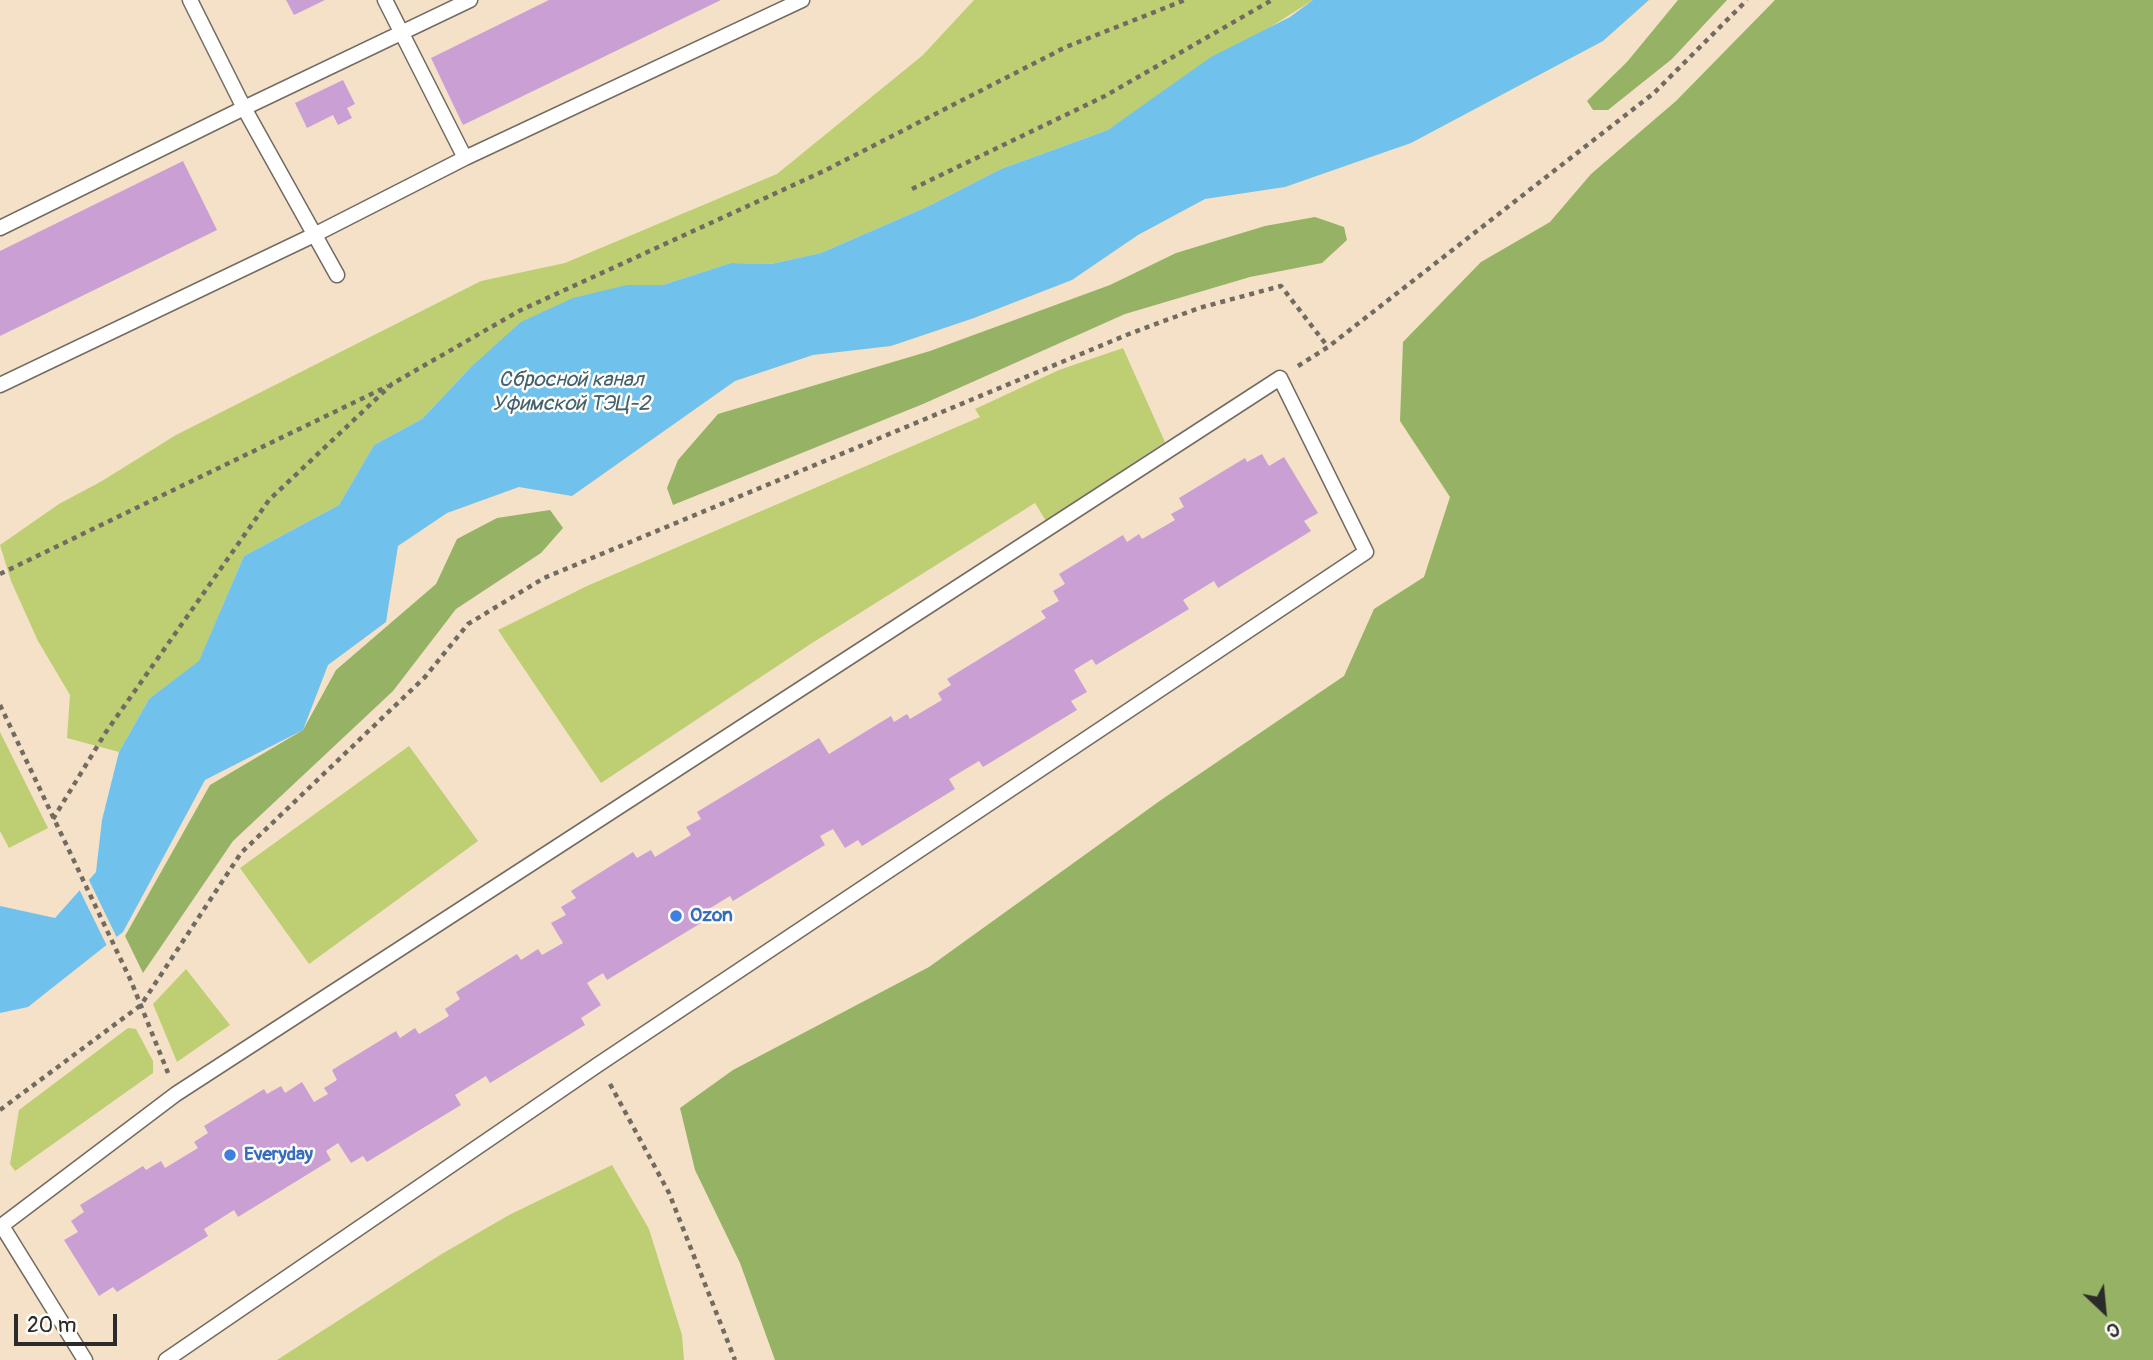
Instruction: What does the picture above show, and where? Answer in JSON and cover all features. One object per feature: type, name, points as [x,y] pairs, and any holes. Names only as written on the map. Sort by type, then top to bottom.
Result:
[{"type":"lane","points":[[190,0],[244,108],[337,275]]},
{"type":"lane","points":[[385,0],[465,158]]},
{"type":"lane","points":[[0,228],[470,0]]},
{"type":"lane","points":[[0,385],[314,235],[465,158],[802,0]]},
{"type":"lane","points":[[85,1360],[1,1226],[176,1094],[1280,378],[1366,552],[598,1064],[166,1360]]},
{"type":"path","points":[[0,574],[391,384],[519,311],[824,171],[1066,47],[1185,0]]},
{"type":"path","points":[[912,189],[1105,96],[1272,0]]},
{"type":"path","points":[[1280,378],[1328,348],[1654,93],[1747,0]]},
{"type":"path","points":[[0,1110],[141,1005],[241,853],[425,677],[468,624],[544,578],[879,437],[975,401],[1129,334],[1199,308],[1281,286],[1328,348]]},
{"type":"path","points":[[54,822],[106,732],[269,500],[391,384]]},
{"type":"path","points":[[0,705],[131,981],[176,1094]]},
{"type":"path","points":[[598,1064],[669,1193],[735,1360]]},
{"type":"green space","points":[[974,0],[1313,0],[1108,130],[1001,169],[929,206],[821,253],[771,264],[731,263],[663,285],[627,285],[470,368],[422,419],[374,445],[339,505],[244,556],[199,662],[149,699],[119,752],[67,738],[70,695],[38,641],[11,581],[0,545],[59,504],[176,435],[481,281],[565,263],[777,174],[923,55]]},
{"type":"green space","points":[[1678,0],[1727,0],[1672,59],[1608,110],[1593,110],[1587,101],[1627,62]]},
{"type":"green space","points":[[1775,0],[2153,0],[2153,1360],[775,1360],[740,1263],[695,1170],[680,1108],[733,1070],[929,967],[1161,800],[1344,676],[1374,609],[1424,577],[1450,497],[1400,421],[1403,342],[1481,262],[1550,222],[1591,174],[1676,101]]},
{"type":"green space","points":[[1315,217],[1344,227],[1347,240],[1322,263],[1250,277],[1125,314],[923,404],[673,505],[667,488],[678,460],[718,414],[930,351],[1110,285],[1176,253],[1265,226]]},
{"type":"green space","points":[[1123,348],[1165,442],[1046,521],[1035,503],[812,643],[601,783],[498,630],[587,586],[980,417],[975,409],[1059,370]]},
{"type":"green space","points":[[550,510],[563,528],[541,553],[456,609],[393,691],[233,841],[143,973],[125,936],[210,785],[303,730],[336,670],[436,584],[457,539],[497,518]]},
{"type":"green space","points":[[0,732],[48,828],[9,848],[0,831]]},
{"type":"green space","points":[[409,746],[478,841],[309,964],[240,868]]},
{"type":"green space","points":[[186,969],[230,1025],[177,1062],[153,1004]]},
{"type":"green space","points":[[128,1028],[136,1029],[153,1061],[153,1073],[15,1171],[10,1164],[19,1110]]},
{"type":"green space","points":[[612,1165],[649,1229],[682,1335],[684,1360],[277,1360],[440,1255],[509,1215]]},
{"type":"water","name":"Сбросной канал Уфимской ТЭЦ-2","points":[[1313,0],[1649,0],[1603,41],[1411,143],[1285,187],[1205,199],[1138,235],[1072,280],[974,318],[891,346],[813,355],[735,381],[572,496],[519,487],[447,513],[398,546],[386,622],[328,665],[303,730],[205,780],[123,932],[28,1007],[0,1013],[0,906],[55,918],[96,872],[102,820],[119,752],[149,699],[199,661],[244,556],[339,505],[374,445],[422,419],[470,368],[521,322],[573,298],[627,285],[663,285],[731,263],[771,264],[821,253],[929,206],[1001,169],[1108,130],[1211,57],[1290,17]]},
{"type":"pier","points":[[87,876],[118,940],[108,948],[78,887]]},
{"type":"building","points":[[286,0],[325,0],[294,15]]},
{"type":"building","points":[[549,0],[721,0],[463,125],[431,58]]},
{"type":"building","points":[[343,80],[355,104],[347,108],[352,118],[338,125],[333,115],[307,128],[295,103]]},
{"type":"building","points":[[183,161],[217,230],[0,336],[0,251]]},
{"type":"building","points":[[1262,454],[1269,466],[1284,457],[1318,513],[1304,521],[1311,531],[1218,588],[1214,581],[1183,600],[1189,609],[1096,665],[1092,659],[1074,670],[1087,692],[1071,701],[1077,710],[983,767],[979,761],[949,779],[955,789],[862,846],[858,840],[845,848],[833,829],[820,836],[825,845],[733,901],[730,896],[697,916],[701,923],[607,980],[603,973],[587,983],[601,1005],[581,1018],[585,1025],[490,1083],[486,1076],[455,1095],[461,1105],[367,1162],[363,1156],[351,1163],[338,1143],[326,1151],[331,1160],[238,1217],[234,1210],[204,1229],[208,1236],[117,1292],[113,1287],[99,1296],[64,1240],[78,1232],[71,1221],[84,1212],[80,1205],[143,1166],[146,1170],[161,1161],[165,1168],[198,1148],[194,1142],[208,1133],[204,1126],[264,1089],[267,1094],[281,1086],[285,1093],[302,1082],[314,1102],[328,1094],[324,1088],[337,1080],[332,1070],[396,1031],[400,1038],[415,1028],[419,1034],[449,1016],[445,1009],[460,999],[456,992],[517,954],[521,960],[538,949],[542,955],[563,943],[551,923],[566,915],[561,907],[576,898],[571,891],[633,852],[637,858],[651,850],[655,857],[691,835],[686,827],[701,819],[697,812],[819,738],[829,754],[891,716],[894,722],[907,714],[910,719],[942,700],[938,693],[951,685],[947,679],[1046,618],[1041,611],[1059,601],[1053,591],[1065,584],[1059,574],[1123,535],[1127,542],[1139,534],[1142,539],[1175,520],[1171,514],[1184,507],[1179,498],[1245,458],[1247,462]]},
{"type":"place","name":"Ozon","points":[[676,916]]},
{"type":"place","name":"Everyday","points":[[230,1155]]}]
